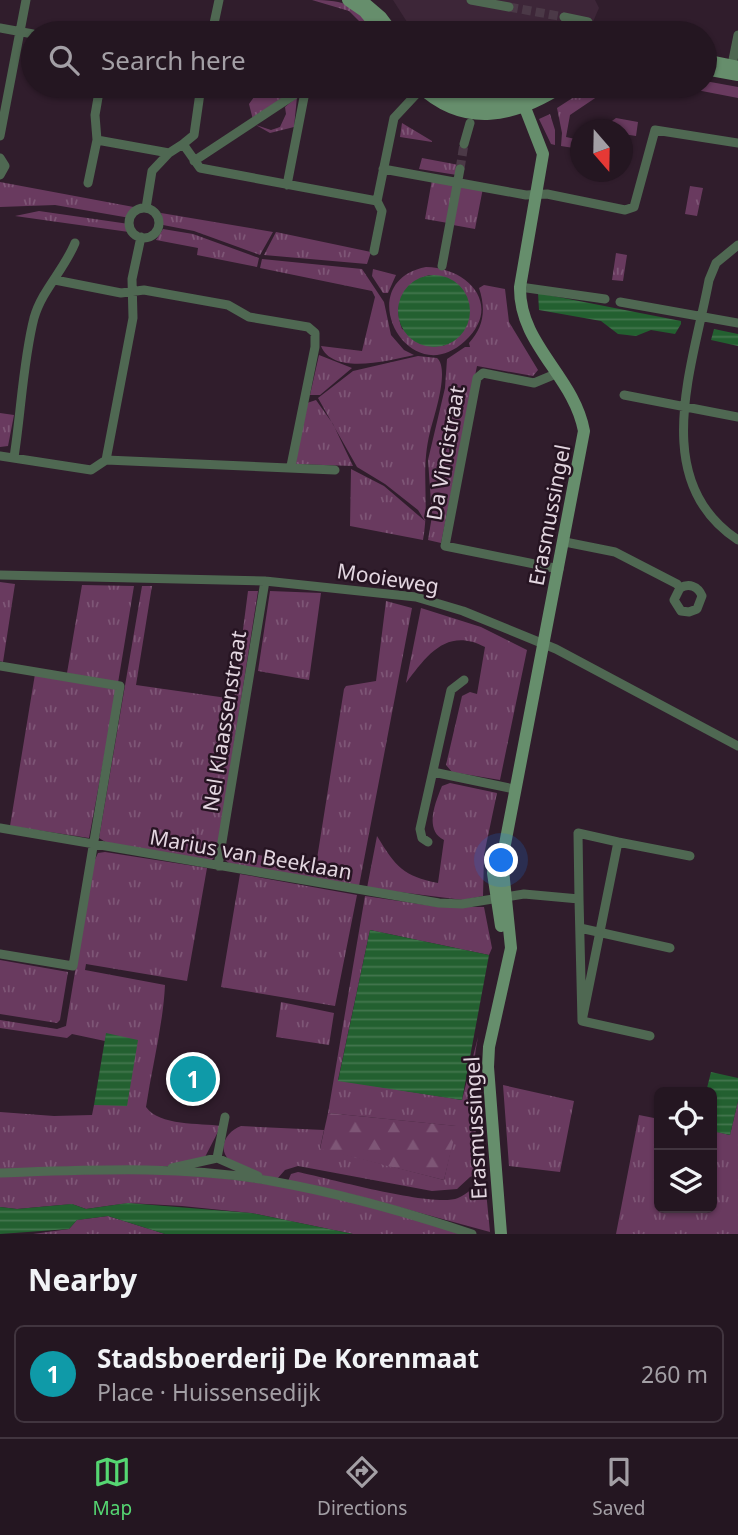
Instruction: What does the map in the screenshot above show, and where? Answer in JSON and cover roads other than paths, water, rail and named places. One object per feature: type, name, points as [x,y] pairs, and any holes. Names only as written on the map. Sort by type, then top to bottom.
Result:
[{"type":"street","points":[[21,21],[26,0]]},
{"type":"street","points":[[215,21],[219,0]]},
{"type":"street","points":[[348,0],[364,11],[372,21]]},
{"type":"street","points":[[361,0],[384,21]]},
{"type":"street","points":[[476,0],[504,4]]},
{"type":"street","points":[[564,17],[583,21]]},
{"type":"street","points":[[0,136],[21,22]]},
{"type":"street","points":[[0,27],[19,31]]},
{"type":"street","points":[[735,70],[738,35]]},
{"type":"street","points":[[717,64],[735,70]]},
{"type":"street","points":[[717,69],[735,70]]},
{"type":"street","points":[[88,183],[97,140],[95,115],[98,98]]},
{"type":"street","points":[[146,208],[152,171],[169,153],[194,135],[199,98]]},
{"type":"street","points":[[194,161],[286,98]]},
{"type":"street","points":[[288,185],[301,98]]},
{"type":"street","points":[[374,251],[382,211],[377,201],[394,118],[412,98]]},
{"type":"street","points":[[436,98],[472,113],[503,114],[537,98]]},
{"type":"street","points":[[456,98],[474,103],[501,104],[524,104],[532,98]]},
{"type":"street","name":"Erasmussingel","points":[[501,1234],[488,1067],[511,948],[501,898],[501,870],[510,806],[565,542],[584,431],[578,405],[525,325],[520,308],[520,287],[543,154],[524,104]]},
{"type":"street","points":[[464,144],[470,123]]},
{"type":"street","points":[[383,169],[625,210],[634,207],[655,130],[738,143]]},
{"type":"street","points":[[97,140],[169,153]]},
{"type":"street","points":[[183,144],[200,168],[377,201]]},
{"type":"street","points":[[0,158],[5,166],[0,174]]},
{"type":"street","points":[[442,266],[460,169]]},
{"type":"street","points":[[146,208],[156,214],[158,225],[152,235],[141,237],[131,230],[130,220],[134,212],[146,208]]},
{"type":"street","points":[[106,460],[133,318],[132,279],[141,237]]},
{"type":"street","points":[[15,457],[34,318],[43,294],[67,264],[75,243]]},
{"type":"street","points":[[738,245],[716,263],[702,317],[685,407],[682,450],[688,476],[706,510],[725,531],[738,540]]},
{"type":"street","points":[[55,280],[121,293],[144,290],[228,305],[249,317],[308,327],[315,333],[291,466]]},
{"type":"street","points":[[520,287],[605,299]]},
{"type":"street","points":[[620,302],[738,323]]},
{"type":"street","name":"Da Vincistraat","points":[[558,373],[534,383],[483,373],[477,378],[446,546],[559,569]]},
{"type":"street","points":[[624,395],[738,417]]},
{"type":"street","points":[[0,456],[91,470],[106,460],[335,470]]},
{"type":"street","points":[[565,542],[615,552],[680,588]]},
{"type":"street","name":"Mooieweg","points":[[0,575],[265,581],[431,600],[544,644],[738,746]]},
{"type":"street","name":"Nel Klaassenstraat","points":[[218,866],[265,581]]},
{"type":"street","points":[[0,666],[120,686],[97,845],[72,966],[0,954]]},
{"type":"street","points":[[428,842],[422,838],[421,829],[451,690],[464,680]]},
{"type":"street","points":[[433,772],[514,789]]},
{"type":"street","name":"Marius van Beeklaan","points":[[0,828],[372,892],[462,904],[524,894],[579,899]]},
{"type":"street","points":[[582,1021],[578,833],[690,856]]},
{"type":"street","points":[[582,1021],[618,842]]},
{"type":"street","points":[[580,928],[670,948]]},
{"type":"street","points":[[582,1021],[650,1036]]},
{"type":"street","points":[[217,1158],[225,1117]]},
{"type":"street","points":[[163,1170],[217,1158],[269,1181]]},
{"type":"street","points":[[0,1173],[163,1170],[269,1181],[409,1213],[472,1234]]},
{"type":"tunnel","points":[[509,7],[564,17]]},
{"type":"tunnel","points":[[460,169],[464,144]]},
{"type":"place","name":"Stadsboerderij De Korenmaat","points":[[193,1079]]}]
